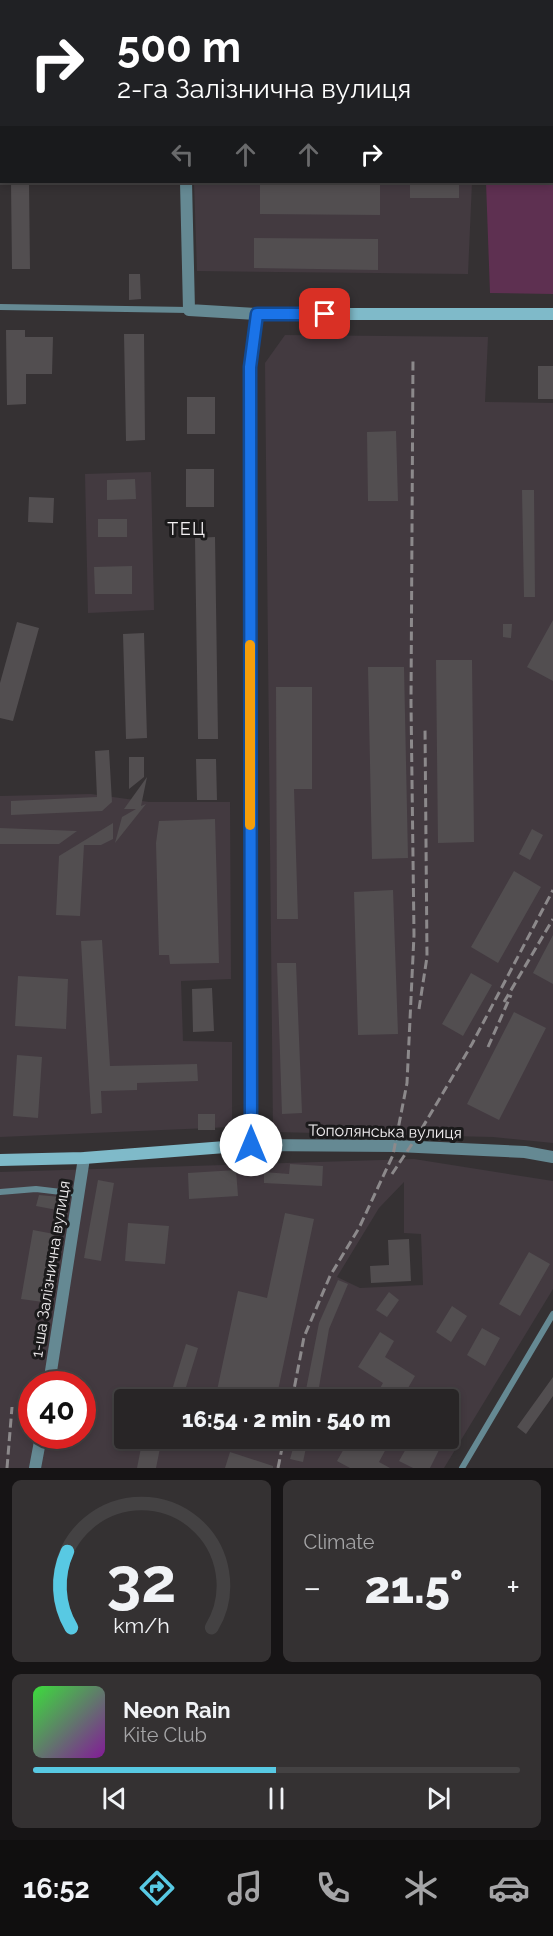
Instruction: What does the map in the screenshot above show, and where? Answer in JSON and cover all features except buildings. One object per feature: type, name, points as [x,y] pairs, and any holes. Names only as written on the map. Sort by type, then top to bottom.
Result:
[{"type":"street","points":[[186,183],[189,310],[257,314],[553,314]]},
{"type":"street","points":[[251,1145],[250,367],[257,314]]},
{"type":"street","name":"Тополянська вулиця","points":[[0,1160],[84,1158],[251,1145],[397,1146],[525,1152],[553,1157]]},
{"type":"street","name":"1-ша Залізнична вулиця","points":[[51,1371],[84,1158]]},
{"type":"street","points":[[35,1468],[39,1449]]},
{"type":"lane","points":[[0,308],[189,310]]},
{"type":"lane","points":[[0,1192],[36,1189],[79,1194]]},
{"type":"lane","points":[[462,1468],[553,1314]]},
{"type":"shaded area","points":[[194,183],[472,183],[468,274],[197,271]]},
{"type":"shaded area","points":[[486,183],[553,183],[553,294],[490,293]]},
{"type":"shaded area","points":[[285,335],[488,337],[485,402],[553,403],[553,1143],[493,1137],[273,1132],[265,363]]},
{"type":"shaded area","points":[[151,472],[154,610],[88,613],[85,474]]},
{"type":"shaded area","points":[[91,794],[149,802],[230,802],[231,979],[181,981],[183,1041],[232,1042],[232,1127],[0,1137],[0,796]]},
{"type":"shaded area","points":[[414,1159],[553,1181],[553,1289],[459,1443],[459,1389],[114,1389],[114,1449],[456,1449],[444,1468],[0,1468],[0,1172]],"holes":[[[404,1182],[404,1233],[421,1234],[423,1285],[360,1288],[337,1277],[379,1208]]]},
{"type":"railway","points":[[294,1389],[304,1337],[330,1276],[359,1228],[393,1155],[407,1083],[414,935],[411,703],[413,357]]},
{"type":"railway","points":[[419,1009],[427,957],[425,728]]},
{"type":"railway","points":[[392,1174],[472,1044],[553,890]]},
{"type":"railway","points":[[504,1002],[553,919]]},
{"type":"railway","points":[[488,1047],[511,995]]},
{"type":"railway","points":[[7,1468],[12,1407]]},
{"type":"railway","points":[[278,1468],[282,1449]]},
{"type":"slow traffic","points":[[250,645],[250,825]]},
{"type":"district","name":"ТЕЦ","points":[[187,529]]},
{"type":"route","points":[[251,1145],[250,367],[257,314],[325,314]]}]
